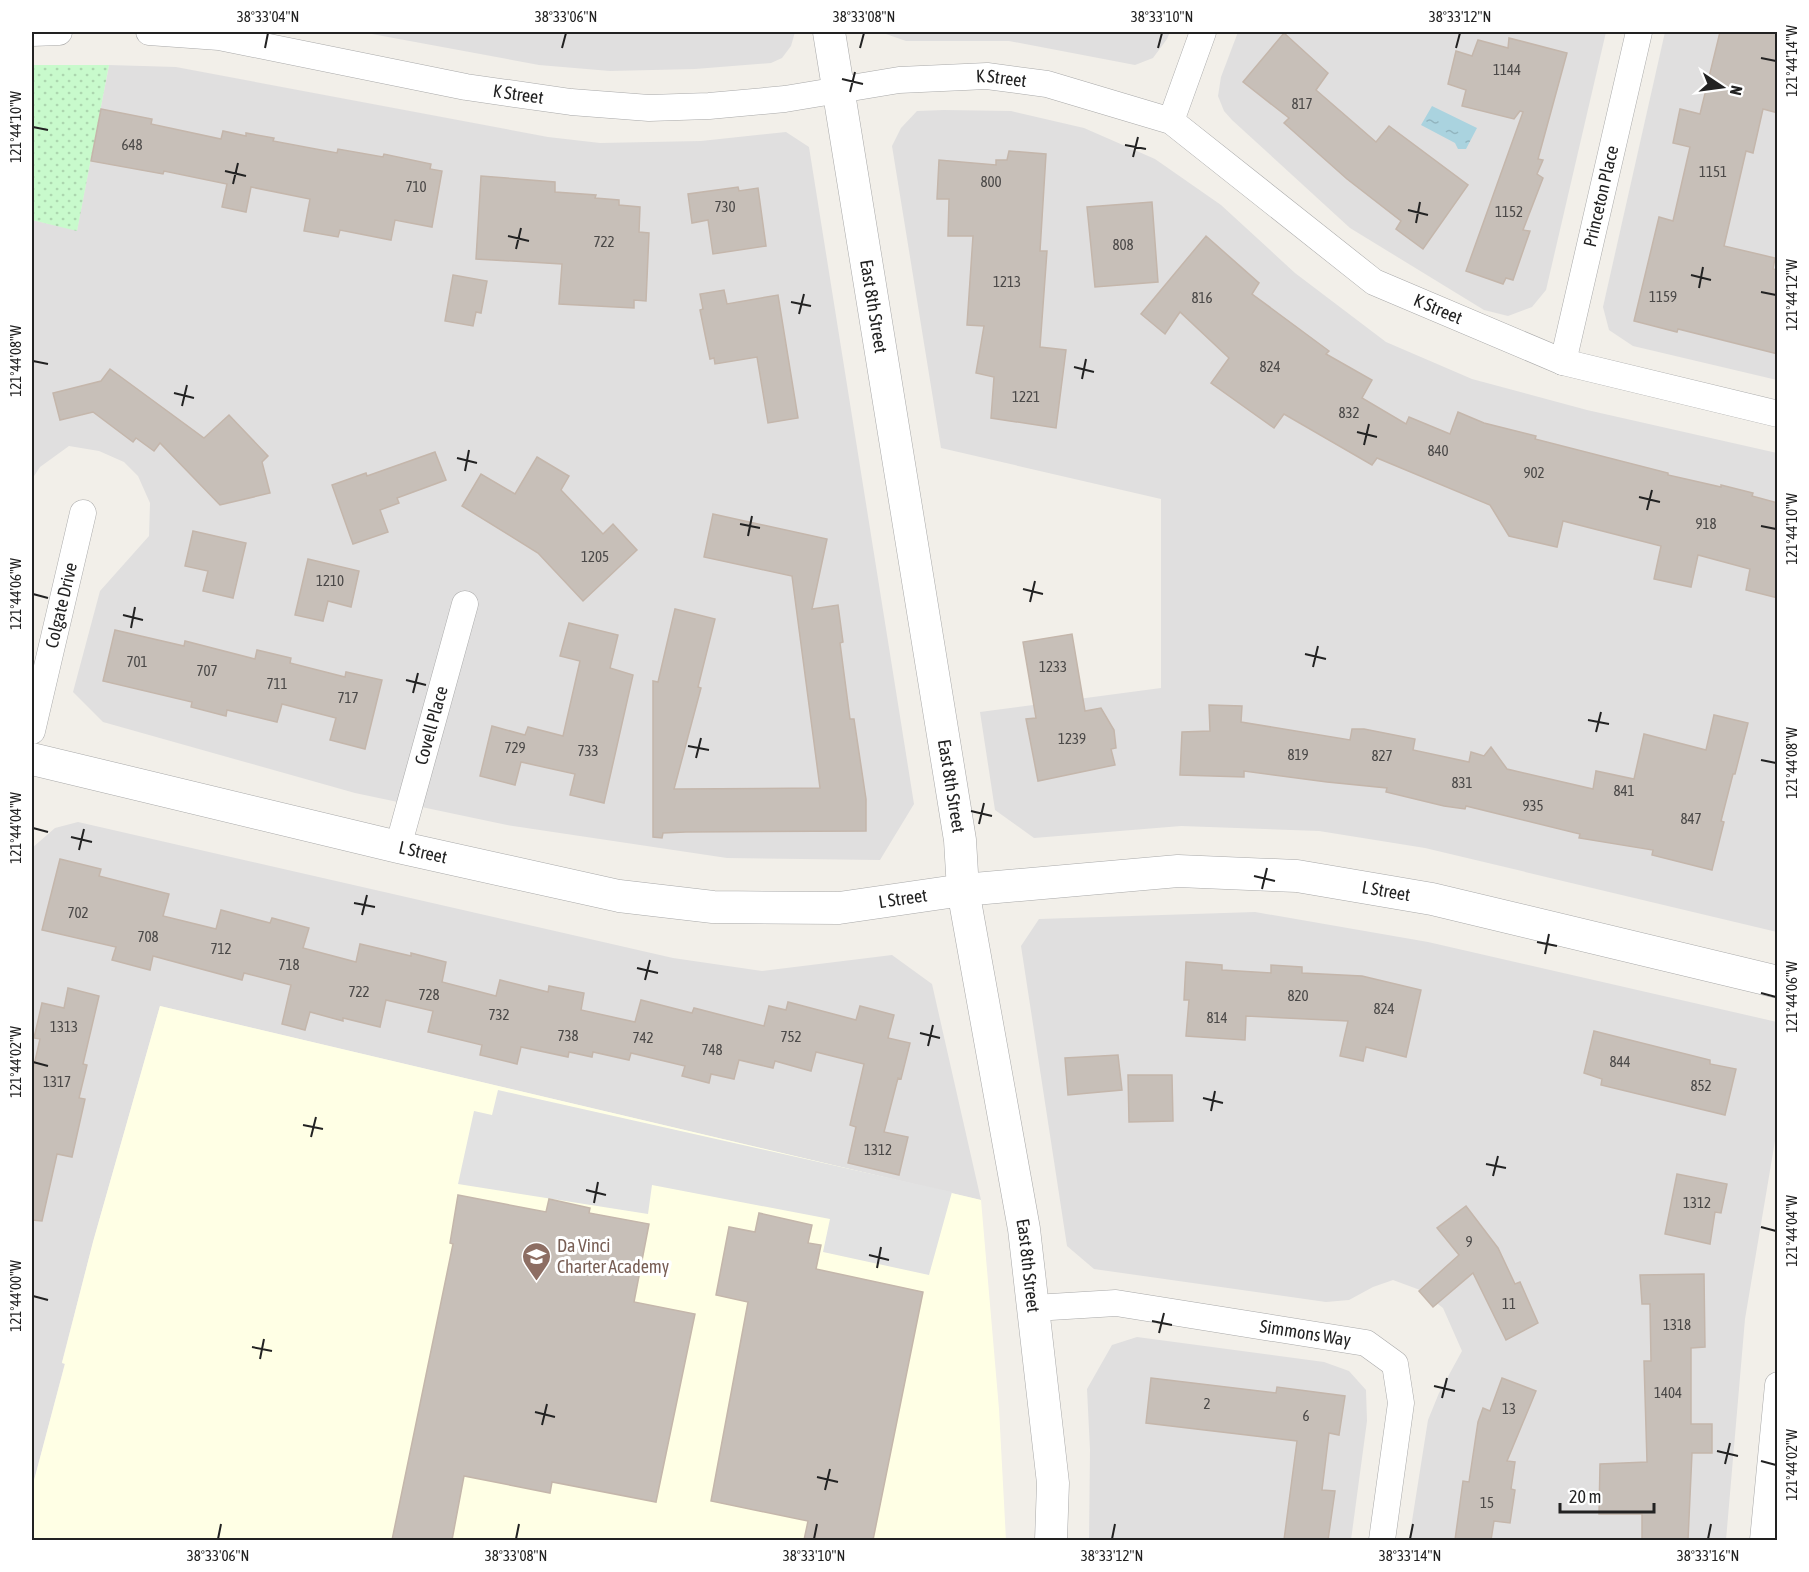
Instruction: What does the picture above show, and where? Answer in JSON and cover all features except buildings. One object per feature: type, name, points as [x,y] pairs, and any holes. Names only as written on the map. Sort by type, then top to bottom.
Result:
[{"type":"street","points":[[32,33],[59,32]]},
{"type":"street","name":"K Street","points":[[149,32],[220,34],[466,87],[571,102],[649,108],[709,106],[785,99],[899,80],[987,76],[1047,84],[1171,121],[1374,282],[1563,362],[1778,414]]},
{"type":"street","name":"East 8th Street","points":[[829,32],[960,840],[963,890],[1024,1229],[1053,1483],[1051,1540]]},
{"type":"street","points":[[1171,121],[1203,32]]},
{"type":"street","name":"Princeton Place","points":[[1563,362],[1639,32]]},
{"type":"street","name":"Colgate Drive","points":[[32,732],[83,513]]},
{"type":"street","name":"Covell Place","points":[[398,847],[465,604]]},
{"type":"street","name":"L Street","points":[[32,759],[398,847],[619,896],[713,907],[839,908],[963,890],[1178,871],[1297,876],[1431,899],[1778,982]]},
{"type":"street","name":"Simmons Way","points":[[1034,1308],[1116,1303],[1366,1343],[1395,1365],[1401,1403],[1382,1540]]},
{"type":"street","points":[[1763,1540],[1778,1385]]},
{"type":"shaded area","points":[[361,32],[795,32],[791,46],[782,58],[771,63],[695,69],[610,71],[539,65]]},
{"type":"shaded area","points":[[885,32],[1170,32],[1153,58],[1135,65],[1009,41],[906,41]]},
{"type":"shaded area","points":[[1238,32],[1606,32],[1546,290],[1532,307],[1508,316],[1484,310],[1350,228],[1232,120],[1224,111],[1218,96],[1221,77]]},
{"type":"shaded area","points":[[1665,32],[1777,32],[1777,380],[1633,346],[1609,330],[1603,307]]},
{"type":"shaded area","points":[[109,65],[176,67],[548,137],[600,143],[701,141],[786,132],[809,147],[914,804],[880,860],[727,858],[507,825],[355,793],[103,722],[73,692],[100,591],[149,536],[150,503],[138,476],[124,462],[99,451],[69,446],[40,467],[32,479],[32,220],[77,230]]},
{"type":"shaded area","points":[[917,111],[1011,111],[1084,128],[1155,159],[1221,205],[1295,273],[1386,342],[1472,379],[1587,410],[1777,453],[1777,932],[1425,848],[1319,831],[1181,826],[1034,838],[995,810],[980,712],[1161,688],[1161,499],[941,448],[892,146],[901,128]]},
{"type":"shaded area","points":[[78,822],[673,958],[762,971],[892,955],[932,984],[981,1200],[160,1006],[93,1242],[62,1362],[65,1363],[32,1488],[32,848],[55,828]]},
{"type":"shaded area","points":[[1255,912],[1428,942],[1777,1022],[1777,1129],[1745,1319],[1726,1540],[1409,1540],[1428,1420],[1439,1393],[1462,1351],[1443,1308],[1420,1290],[1393,1280],[1373,1287],[1349,1300],[1326,1302],[1094,1269],[1067,1246],[1021,946],[1039,919]]},
{"type":"shaded area","name":"Da Vinci Charter Academy","points":[[160,1006],[981,1200],[999,1409],[1006,1540],[32,1540],[32,1488],[65,1364],[62,1363],[93,1242]]},
{"type":"shaded area","points":[[498,1090],[952,1192],[929,1275],[823,1252],[830,1219],[652,1185],[648,1214],[458,1184],[474,1111],[492,1115]]},
{"type":"shaded area","points":[[1137,1337],[1324,1362],[1349,1371],[1366,1390],[1367,1421],[1351,1540],[1089,1540],[1090,1450],[1087,1389],[1112,1345]]},
{"type":"green space","points":[[32,65],[109,65],[77,231],[32,220]]},
{"type":"water","points":[[1432,106],[1477,128],[1466,149],[1458,149],[1455,143],[1421,125]]},
{"type":"place","name":"Da Vinci Charter Academy","points":[[536,1282]]}]
